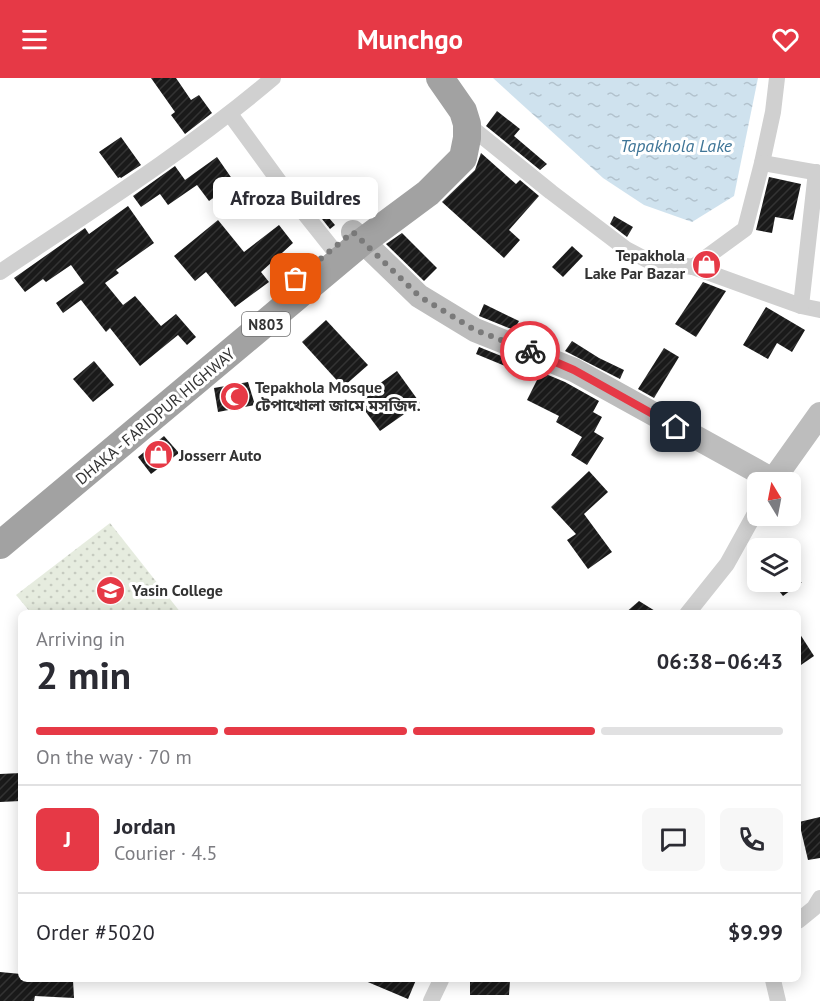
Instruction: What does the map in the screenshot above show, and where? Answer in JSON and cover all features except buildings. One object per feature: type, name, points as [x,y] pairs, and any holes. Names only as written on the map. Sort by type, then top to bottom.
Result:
[{"type":"highway","name":"DHAKA - FARIDPUR HIGHWAY","points":[[0,545],[177,389],[419,184],[450,150],[451,127],[439,98],[424,78]]},
{"type":"highway","name":"DHAKA - FARIDPUR HIGHWAY","points":[[349,241],[428,193],[463,158],[467,138],[463,111],[440,78]]},
{"type":"highway","name":"DHAKA - FARIDPUR HIGHWAY","points":[[0,522],[177,389]]},
{"type":"main road","points":[[349,241],[419,296],[475,330],[574,370],[756,472]]},
{"type":"main road","points":[[778,472],[820,414]]},
{"type":"street","points":[[0,272],[230,114],[273,78]]},
{"type":"street","points":[[693,267],[745,229],[773,112],[777,78]]},
{"type":"street","points":[[230,114],[281,184],[349,241]]},
{"type":"street","points":[[466,124],[626,249],[647,260],[693,267],[801,306],[820,310]]},
{"type":"street","points":[[762,163],[818,173],[801,306]]},
{"type":"street","points":[[690,610],[728,564],[748,526]]},
{"type":"street","points":[[801,919],[814,908],[820,898]]},
{"type":"street","points":[[431,1001],[440,982]]},
{"type":"street","points":[[773,982],[778,1001]]},
{"type":"shaded area","points":[[110,523],[179,610],[28,610],[16,595]]},
{"type":"water","name":"Tapakhola Lake","points":[[493,78],[758,78],[734,196],[692,222],[644,205],[603,178]]},
{"type":"way so far","points":[[296,279],[353,232],[419,296],[475,330],[530,351]]},
{"type":"place","name":"Tepakhola Lake Par Bazar","points":[[706,264]]},
{"type":"place","name":"Afroza Buildres","points":[[296,279]]},
{"type":"place","name":"Tepakhola Mosque টেপাখোলা জামে মসজিদ.","points":[[234,396]]},
{"type":"place","name":"Josserr Auto","points":[[158,455]]},
{"type":"place","name":"Yasin College","points":[[111,590]]},
{"type":"route","points":[[530,351],[574,370],[676,427]]}]
